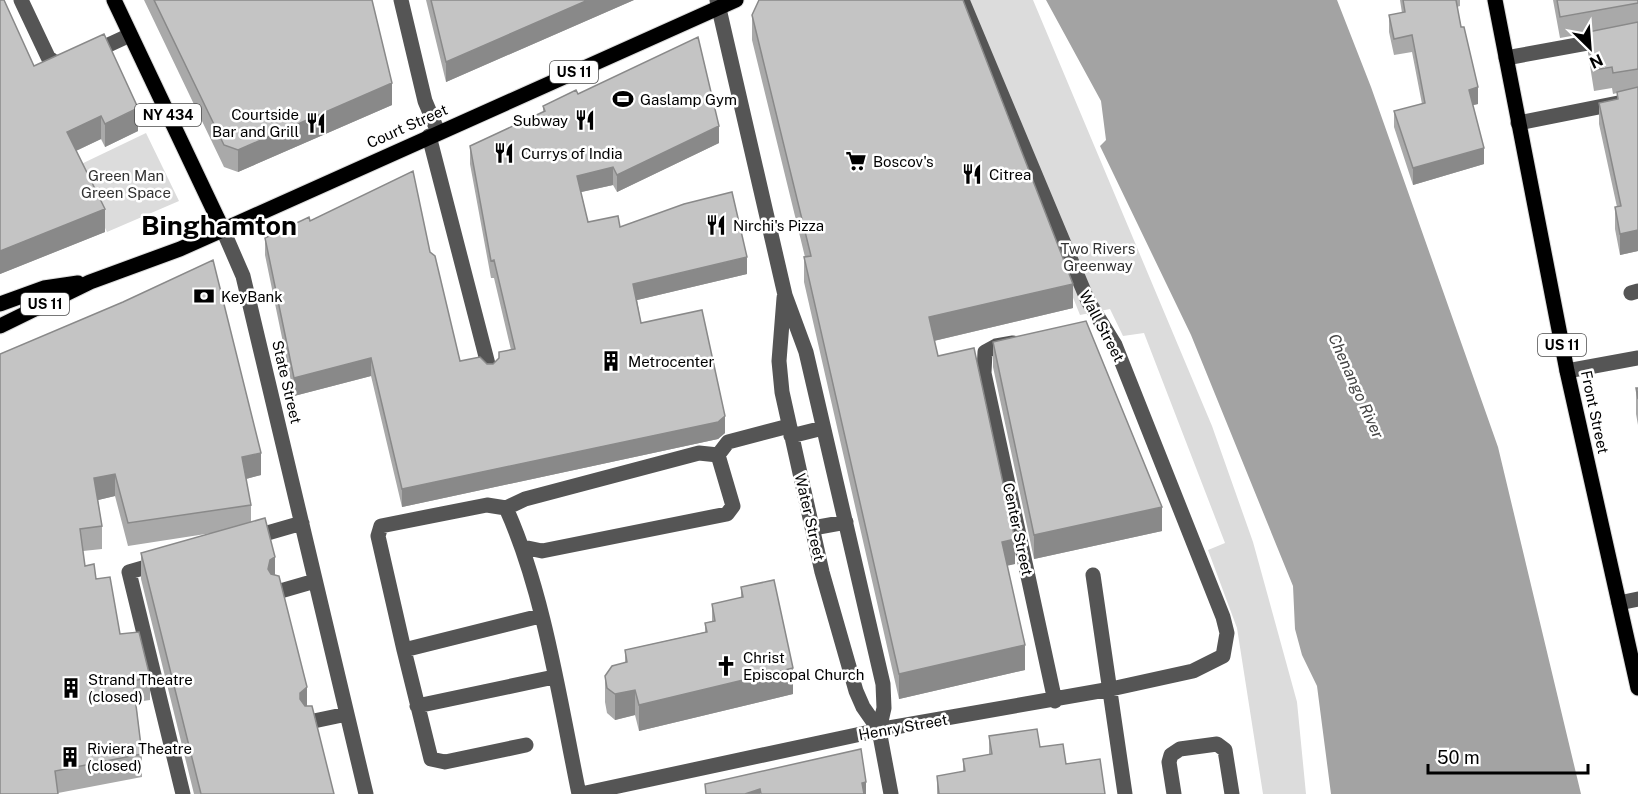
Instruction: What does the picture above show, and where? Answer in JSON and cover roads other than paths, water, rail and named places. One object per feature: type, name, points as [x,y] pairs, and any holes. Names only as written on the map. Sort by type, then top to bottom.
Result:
[{"type":"main road","name":"State Street","points":[[114,0],[223,230]]},
{"type":"main road","name":"Court Street","points":[[0,326],[90,282],[223,230],[718,4],[736,0]]},
{"type":"main road","name":"Front Street","points":[[1495,0],[1567,371],[1619,603],[1633,642],[1638,688]]},
{"type":"main road","name":"Court Street","points":[[0,304],[44,288],[90,282]]},
{"type":"street","points":[[21,0],[46,53],[54,62],[68,62],[130,35]]},
{"type":"street","points":[[401,0],[490,372]]},
{"type":"street","name":"Wall Street","points":[[962,0],[1088,302],[1115,345],[1223,617],[1227,633],[1223,656]]},
{"type":"street","name":"Water Street","points":[[718,4],[785,295],[806,352],[884,684],[884,708],[879,730],[891,794]]},
{"type":"street","points":[[1506,58],[1638,34]]},
{"type":"street","points":[[1518,123],[1638,99]]},
{"type":"street","name":"State Street","points":[[223,230],[243,276],[366,794]]},
{"type":"street","name":"Water Street","points":[[785,295],[779,361],[790,431],[822,572],[856,691],[863,707],[879,730]]},
{"type":"street","points":[[1085,329],[1096,327],[1105,329]]},
{"type":"street","name":"Center Street","points":[[1029,339],[996,346],[983,357],[984,373],[1055,701]]},
{"type":"street","points":[[1567,371],[1638,358]]},
{"type":"street","points":[[718,456],[728,442],[790,431],[823,428]]},
{"type":"street","points":[[526,745],[436,762],[428,753],[378,536],[381,526],[487,505],[506,508],[525,499],[699,453],[718,456]]},
{"type":"street","points":[[523,547],[542,551],[727,514],[733,506],[718,456]]},
{"type":"street","points":[[506,508],[523,547],[580,794]]},
{"type":"street","points":[[813,528],[846,522]]},
{"type":"street","points":[[240,541],[302,523]]},
{"type":"street","points":[[174,559],[129,572],[183,794]]},
{"type":"street","points":[[1093,575],[1125,794]]},
{"type":"street","points":[[277,592],[315,581]]},
{"type":"street","points":[[1619,603],[1638,599]]},
{"type":"street","points":[[404,650],[540,616]]},
{"type":"street","name":"Henry Street","points":[[580,794],[879,730],[1055,701],[1111,689],[1193,671],[1223,656]]},
{"type":"street","points":[[417,706],[554,677]]},
{"type":"street","points":[[309,722],[347,714]]},
{"type":"street","points":[[1174,794],[1169,762],[1171,754],[1180,749],[1217,744],[1225,750],[1232,794]]},
{"type":"water","name":"Chenango River","points":[[1046,0],[1337,0],[1371,87],[1498,447],[1581,794],[1331,794],[1317,686],[1302,655],[1295,629],[1293,586],[1191,335],[1100,146],[1106,140],[1101,101]]},
{"type":"place","name":"Gaslamp Gym","points":[[623,99]]},
{"type":"place","name":"Subway","points":[[585,120]]},
{"type":"place","name":"Courtside Bar and Grill","points":[[316,123]]},
{"type":"place","name":"Currys of India","points":[[504,153]]},
{"type":"place","name":"Boscov's","points":[[856,161]]},
{"type":"place","name":"Citrea","points":[[972,174]]},
{"type":"place","name":"Nirchi's Pizza","points":[[716,225]]},
{"type":"place","name":"KeyBank","points":[[204,296]]},
{"type":"place","name":"Metrocenter","points":[[611,361]]},
{"type":"place","name":"Christ Episcopal Church","points":[[726,666]]},
{"type":"place","name":"Strand Theatre (closed)","points":[[71,688]]},
{"type":"place","name":"Riviera Theatre (closed)","points":[[70,757]]},
{"type":"district","name":"Binghamton","points":[[219,225]]},
{"type":"park label","name":"Green Man Green Space","points":[[126,184]]},
{"type":"park label","name":"Two Rivers Greenway","points":[[1098,256]]}]
